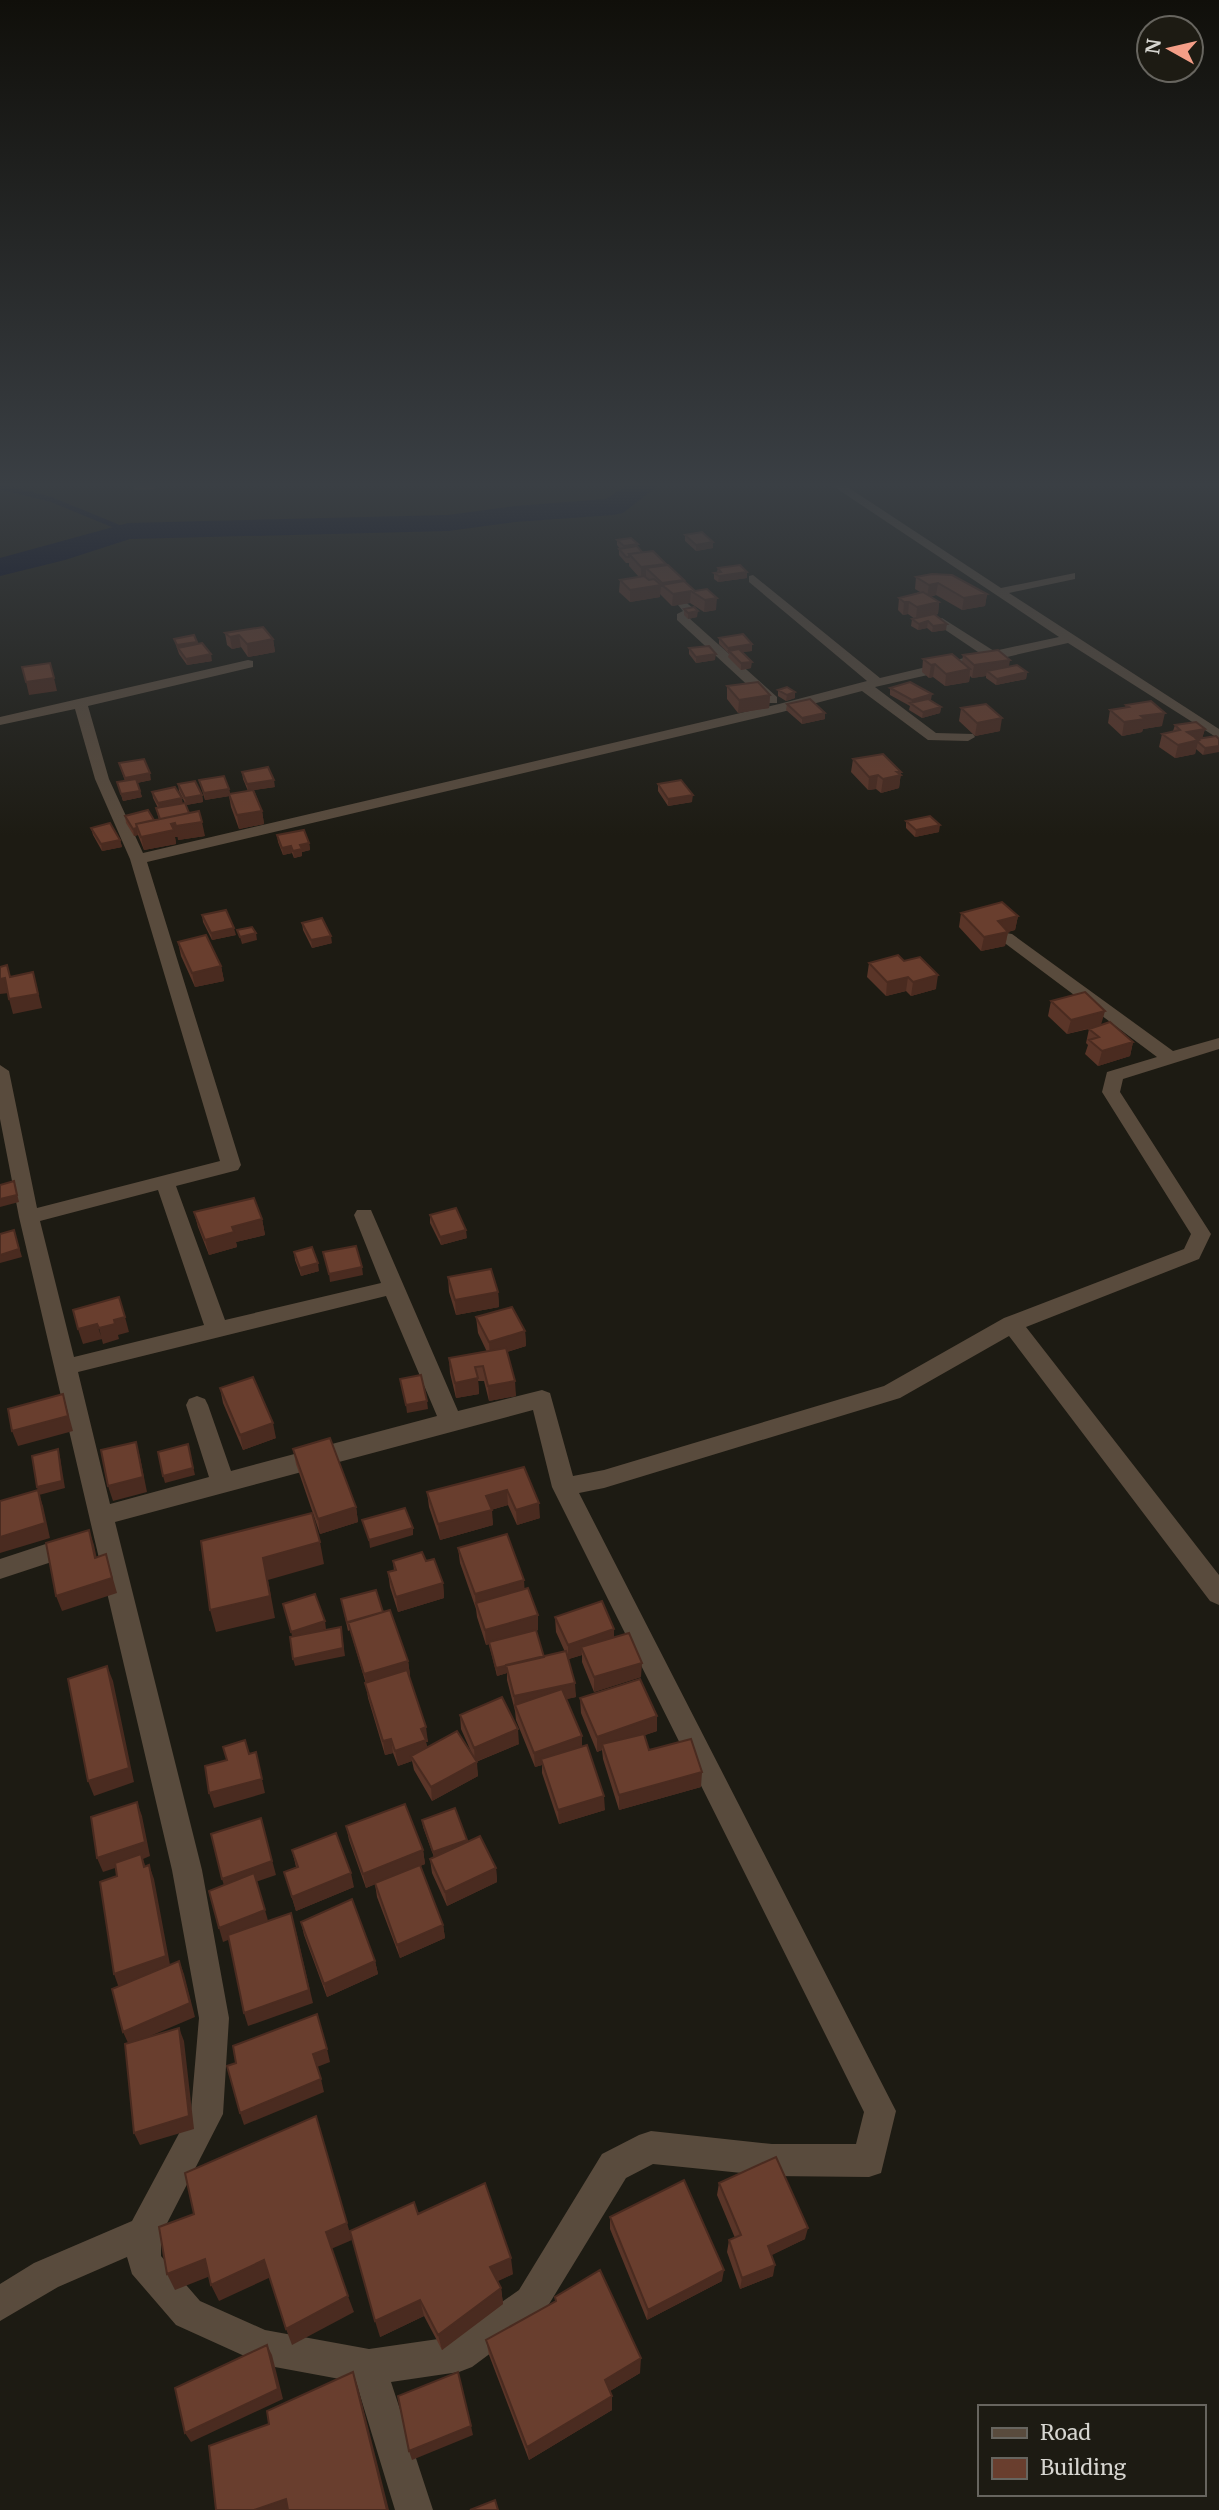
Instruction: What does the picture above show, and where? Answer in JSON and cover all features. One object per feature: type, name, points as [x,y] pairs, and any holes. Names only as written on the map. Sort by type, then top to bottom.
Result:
[{"type":"street","points":[[778,601],[933,737],[968,737]]},
{"type":"street","points":[[1013,601],[1214,732]]},
{"type":"street","points":[[684,605],[691,611],[681,617],[782,708]]},
{"type":"street","points":[[942,622],[991,655]]},
{"type":"street","points":[[138,859],[782,708],[991,655],[1070,639]]},
{"type":"street","points":[[0,721],[248,664]]},
{"type":"street","points":[[25,1229],[165,1182],[231,1165],[138,859],[102,779],[80,704]]},
{"type":"street","points":[[1183,734],[1214,732]]},
{"type":"street","points":[[1006,937],[1169,1057]]},
{"type":"street","points":[[564,1488],[604,1479],[892,1392],[1012,1324],[1192,1254],[1201,1234],[1111,1092],[1114,1076],[1219,1042]]},
{"type":"street","points":[[0,1071],[25,1229],[65,1367],[102,1525],[187,1870],[214,2018],[206,2114],[144,2234],[144,2262],[188,2313],[264,2347],[369,2367],[459,2354],[531,2302],[614,2166],[651,2147],[772,2160],[869,2161],[880,2111],[564,1488],[542,1399],[223,1482],[102,1525],[0,1569]]},
{"type":"street","points":[[165,1182],[218,1330]]},
{"type":"street","points":[[364,1215],[451,1421]]},
{"type":"street","points":[[65,1367],[393,1287]]},
{"type":"street","points":[[1012,1324],[1219,1594]]},
{"type":"street","points":[[197,1405],[223,1482]]},
{"type":"street","points":[[0,2304],[46,2275],[144,2234]]},
{"type":"street","points":[[369,2367],[414,2510]]},
{"type":"building","points":[[903,601],[939,602],[917,607]]},
{"type":"building","points":[[694,607],[698,611],[688,613],[684,609]]},
{"type":"building","points":[[934,614],[947,624],[933,626],[928,621],[919,624],[912,619]]},
{"type":"building","points":[[263,627],[273,639],[247,644],[239,635],[230,637],[225,633]]},
{"type":"building","points":[[743,634],[752,644],[728,648],[719,638]]},
{"type":"building","points":[[194,635],[197,642],[177,645],[174,639]]},
{"type":"building","points":[[202,643],[211,654],[186,659],[178,648]]},
{"type":"building","points":[[709,646],[716,654],[696,657],[689,648]]},
{"type":"building","points":[[739,649],[752,662],[741,663],[729,651]]},
{"type":"building","points":[[998,650],[1010,660],[974,665],[963,655]]},
{"type":"building","points":[[952,654],[970,669],[946,674],[935,664],[931,665],[923,659]]},
{"type":"building","points":[[50,663],[54,678],[26,682],[22,667]]},
{"type":"building","points":[[1017,665],[1027,672],[997,679],[987,671]]},
{"type":"building","points":[[758,682],[770,695],[739,700],[727,686]]},
{"type":"building","points":[[910,682],[932,694],[912,700],[890,688]]},
{"type":"building","points":[[787,687],[795,692],[787,695],[778,690]]},
{"type":"building","points":[[810,699],[825,713],[802,718],[787,704]]},
{"type":"building","points":[[928,699],[941,707],[923,712],[910,703]]},
{"type":"building","points":[[1151,701],[1165,713],[1141,716],[1145,719],[1124,722],[1110,710],[1129,707],[1126,705]]},
{"type":"building","points":[[986,704],[1002,718],[977,723],[961,708]]},
{"type":"building","points":[[1196,722],[1205,729],[1187,732],[1199,740],[1178,745],[1162,734],[1180,730],[1175,725]]},
{"type":"building","points":[[1216,736],[1219,746],[1205,748],[1197,739]]},
{"type":"building","points":[[883,754],[901,775],[883,779],[878,775],[869,777],[853,759]]},
{"type":"building","points":[[144,759],[150,773],[125,778],[119,763]]},
{"type":"building","points":[[268,767],[274,780],[247,784],[242,772]]},
{"type":"building","points":[[224,776],[229,789],[204,793],[199,780]]},
{"type":"building","points":[[136,779],[140,791],[121,794],[117,782]]},
{"type":"building","points":[[681,780],[693,795],[668,799],[658,784]]},
{"type":"building","points":[[195,781],[202,795],[185,798],[178,784]]},
{"type":"building","points":[[175,787],[182,798],[158,803],[152,792]]},
{"type":"building","points":[[253,790],[262,811],[237,815],[229,794]]},
{"type":"building","points":[[185,803],[189,813],[160,819],[156,808]]},
{"type":"building","points":[[148,810],[154,820],[136,824],[137,828],[133,829],[125,816]]},
{"type":"building","points":[[199,811],[202,822],[176,826],[175,823],[171,824],[174,830],[141,837],[136,824]]},
{"type":"building","points":[[930,816],[940,825],[916,830],[906,821]]},
{"type":"building","points":[[110,823],[120,840],[101,844],[91,828]]},
{"type":"building","points":[[304,830],[309,843],[300,845],[302,849],[293,851],[291,846],[282,848],[277,835]]},
{"type":"building","points":[[1002,902],[1018,916],[998,921],[1008,932],[984,937],[961,913]]},
{"type":"building","points":[[226,910],[234,928],[211,933],[202,915]]},
{"type":"building","points":[[322,918],[331,936],[311,940],[302,923]]},
{"type":"building","points":[[252,927],[256,933],[240,937],[237,930]]},
{"type":"building","points":[[206,935],[221,966],[192,973],[178,942]]},
{"type":"building","points":[[898,955],[904,961],[920,957],[938,975],[913,982],[908,977],[887,982],[869,963]]},
{"type":"building","points":[[7,965],[10,977],[33,972],[38,994],[9,999],[5,978],[0,979],[0,967]]},
{"type":"building","points":[[1085,992],[1105,1011],[1071,1020],[1051,1001]]},
{"type":"building","points":[[1110,1022],[1133,1042],[1102,1051],[1089,1040],[1099,1037],[1089,1029]]},
{"type":"building","points":[[14,1181],[17,1195],[0,1199],[0,1185]]},
{"type":"building","points":[[254,1198],[262,1219],[232,1227],[234,1232],[205,1240],[194,1212]]},
{"type":"building","points":[[456,1208],[466,1230],[440,1237],[430,1215]]},
{"type":"building","points":[[14,1230],[19,1249],[0,1255],[0,1234]]},
{"type":"building","points":[[356,1246],[362,1267],[329,1274],[323,1252]]},
{"type":"building","points":[[312,1247],[318,1263],[300,1268],[294,1252]]},
{"type":"building","points":[[491,1269],[498,1292],[455,1300],[448,1277]]},
{"type":"building","points":[[119,1297],[125,1317],[114,1320],[115,1324],[99,1328],[97,1324],[78,1329],[73,1310]]},
{"type":"building","points":[[512,1307],[525,1331],[489,1342],[476,1317]]},
{"type":"building","points":[[506,1348],[515,1381],[488,1386],[483,1366],[475,1367],[478,1378],[455,1383],[449,1358]]},
{"type":"building","points":[[421,1375],[427,1401],[406,1405],[400,1379]]},
{"type":"building","points":[[253,1377],[273,1423],[240,1435],[220,1388]]},
{"type":"building","points":[[63,1394],[68,1416],[12,1431],[8,1409]]},
{"type":"building","points":[[330,1438],[356,1507],[318,1519],[293,1449]]},
{"type":"building","points":[[136,1442],[143,1477],[108,1486],[101,1450]]},
{"type":"building","points":[[188,1444],[193,1468],[163,1476],[158,1452]]},
{"type":"building","points":[[58,1449],[62,1481],[37,1487],[32,1456]]},
{"type":"building","points":[[524,1467],[539,1503],[516,1510],[507,1490],[486,1496],[492,1510],[438,1524],[427,1492]]},
{"type":"building","points":[[38,1490],[45,1523],[0,1537],[0,1501]]},
{"type":"building","points":[[405,1508],[413,1528],[369,1540],[362,1520]]},
{"type":"building","points":[[312,1513],[320,1542],[263,1558],[270,1596],[210,1610],[201,1541]]},
{"type":"building","points":[[89,1530],[95,1558],[106,1554],[112,1578],[56,1596],[46,1543]]},
{"type":"building","points":[[507,1534],[524,1580],[475,1594],[458,1548]]},
{"type":"building","points":[[422,1552],[426,1561],[434,1559],[443,1583],[396,1597],[388,1572],[396,1570],[393,1561]]},
{"type":"building","points":[[528,1588],[538,1615],[485,1630],[476,1603]]},
{"type":"building","points":[[376,1590],[383,1612],[347,1623],[341,1599]]},
{"type":"building","points":[[315,1594],[325,1621],[291,1632],[283,1604]]},
{"type":"building","points":[[602,1601],[614,1629],[568,1645],[555,1617]]},
{"type":"building","points":[[390,1610],[408,1661],[364,1674],[348,1622]]},
{"type":"building","points":[[341,1627],[343,1648],[293,1659],[290,1637]]},
{"type":"building","points":[[536,1630],[544,1657],[496,1668],[489,1642]]},
{"type":"building","points":[[629,1633],[642,1663],[594,1677],[581,1647]]},
{"type":"building","points":[[566,1651],[575,1683],[514,1696],[506,1665]]},
{"type":"building","points":[[107,1666],[129,1768],[88,1781],[68,1679]]},
{"type":"building","points":[[407,1670],[426,1727],[421,1729],[426,1740],[395,1751],[391,1739],[383,1741],[365,1683]]},
{"type":"building","points":[[640,1679],[657,1716],[597,1737],[580,1698]]},
{"type":"building","points":[[562,1689],[582,1736],[534,1753],[515,1705]]},
{"type":"building","points":[[502,1697],[518,1729],[474,1748],[460,1715]]},
{"type":"building","points":[[457,1731],[477,1762],[431,1787],[411,1756]]},
{"type":"building","points":[[644,1734],[649,1750],[691,1739],[702,1772],[619,1795],[602,1744]]},
{"type":"building","points":[[245,1740],[249,1754],[256,1752],[262,1779],[209,1793],[205,1766],[227,1760],[223,1747]]},
{"type":"building","points":[[587,1745],[604,1796],[558,1810],[541,1759]]},
{"type":"building","points":[[137,1802],[145,1842],[97,1858],[91,1817]]},
{"type":"building","points":[[405,1804],[423,1850],[363,1874],[346,1826]]},
{"type":"building","points":[[455,1808],[467,1840],[433,1852],[422,1820]]},
{"type":"building","points":[[261,1818],[272,1861],[222,1879],[211,1834]]},
{"type":"building","points":[[336,1833],[351,1873],[292,1897],[284,1872],[298,1867],[292,1850]]},
{"type":"building","points":[[480,1836],[496,1868],[445,1892],[430,1859]]},
{"type":"building","points":[[141,1854],[144,1867],[149,1865],[166,1956],[114,1974],[100,1882],[117,1876],[115,1863]]},
{"type":"building","points":[[420,1865],[443,1925],[397,1945],[375,1883]]},
{"type":"building","points":[[254,1873],[265,1910],[219,1928],[209,1891]]},
{"type":"building","points":[[352,1899],[375,1961],[324,1984],[301,1922]]},
{"type":"building","points":[[291,1913],[309,1990],[244,2013],[228,1935]]},
{"type":"building","points":[[179,1961],[190,2003],[123,2032],[112,1989]]},
{"type":"building","points":[[317,2014],[327,2049],[313,2054],[321,2079],[240,2113],[227,2066],[236,2063],[233,2046]]},
{"type":"building","points":[[179,2028],[189,2116],[134,2133],[125,2044]]},
{"type":"building","points":[[316,2116],[347,2223],[326,2232],[348,2296],[286,2329],[264,2260],[211,2285],[205,2259],[167,2274],[159,2227],[194,2214],[185,2173]]},
{"type":"building","points":[[776,2157],[808,2228],[768,2246],[775,2265],[742,2278],[729,2240],[741,2235],[719,2183]]},
{"type":"building","points":[[684,2180],[724,2270],[648,2310],[610,2217]]},
{"type":"building","points":[[485,2183],[511,2258],[490,2267],[501,2288],[438,2335],[420,2300],[375,2321],[350,2231],[414,2202],[418,2214]]},
{"type":"building","points":[[600,2270],[641,2358],[605,2380],[612,2396],[527,2447],[486,2340],[556,2301],[555,2297]]},
{"type":"building","points":[[267,2345],[278,2389],[185,2433],[175,2388]]},
{"type":"building","points":[[353,2372],[387,2510],[288,2510],[286,2499],[254,2510],[216,2510],[209,2446],[269,2424],[267,2411]]},
{"type":"building","points":[[458,2372],[471,2426],[409,2451],[398,2396]]},
{"type":"building","points":[[495,2500],[498,2510],[470,2510]]}]
